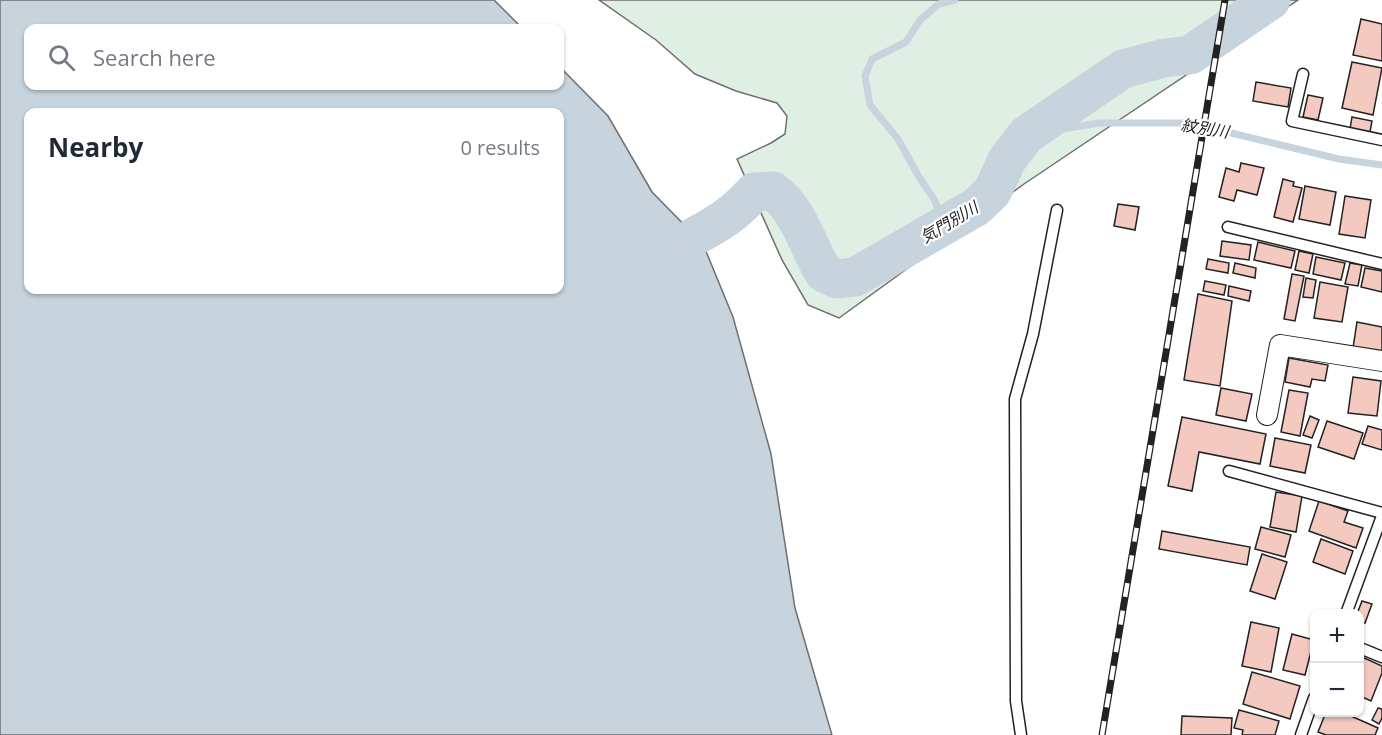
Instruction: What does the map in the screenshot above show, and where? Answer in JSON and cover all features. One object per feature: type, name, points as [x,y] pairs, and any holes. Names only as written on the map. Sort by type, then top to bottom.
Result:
[{"type":"street","points":[[1267,415],[1280,345],[1382,362]]},
{"type":"lane","points":[[1303,74],[1292,121],[1382,140]]},
{"type":"lane","points":[[1021,735],[1016,701],[1015,399],[1033,334],[1057,210]]},
{"type":"lane","points":[[1228,227],[1382,264]]},
{"type":"lane","points":[[1229,471],[1382,515],[1348,609]]},
{"type":"lane","points":[[1364,650],[1382,657]]},
{"type":"lane","points":[[1301,735],[1310,709]]},
{"type":"green space","points":[[599,0],[1298,0],[1024,184],[839,318],[808,305],[782,260],[737,159],[785,134],[787,116],[777,103],[736,91],[695,74],[656,40]]},
{"type":"shaded area","points":[[0,0],[494,0],[518,24],[24,24],[24,90],[564,90],[564,71],[608,116],[652,192],[703,244],[733,317],[771,454],[795,608],[832,735],[0,735]]},
{"type":"building","points":[[1361,19],[1382,24],[1382,61],[1353,55]]},
{"type":"building","points":[[1352,62],[1382,68],[1373,115],[1342,108]]},
{"type":"building","points":[[1256,82],[1291,88],[1288,107],[1253,101]]},
{"type":"building","points":[[1308,95],[1323,98],[1318,120],[1303,117]]},
{"type":"building","points":[[1352,117],[1372,121],[1370,132],[1350,129]]},
{"type":"building","points":[[1241,163],[1264,168],[1257,195],[1237,190],[1234,201],[1219,197],[1226,168],[1239,172]]},
{"type":"building","points":[[1283,179],[1294,182],[1293,186],[1302,188],[1293,222],[1274,217]]},
{"type":"building","points":[[1305,186],[1336,192],[1330,225],[1299,219]]},
{"type":"building","points":[[1345,196],[1371,200],[1365,238],[1339,234]]},
{"type":"building","points":[[1118,204],[1139,207],[1135,230],[1114,226]]},
{"type":"building","points":[[1222,241],[1251,245],[1249,260],[1220,256]]},
{"type":"building","points":[[1258,242],[1295,251],[1291,268],[1254,260]]},
{"type":"building","points":[[1299,251],[1313,254],[1309,273],[1295,270]]},
{"type":"building","points":[[1316,257],[1345,263],[1341,280],[1313,274]]},
{"type":"building","points":[[1208,259],[1229,263],[1228,273],[1206,269]]},
{"type":"building","points":[[1235,263],[1256,268],[1255,278],[1233,273]]},
{"type":"building","points":[[1350,263],[1362,265],[1358,286],[1345,284]]},
{"type":"building","points":[[1365,268],[1382,271],[1382,292],[1361,287]]},
{"type":"building","points":[[1292,274],[1304,276],[1295,321],[1284,319]]},
{"type":"building","points":[[1306,278],[1316,280],[1313,298],[1303,297]]},
{"type":"building","points":[[1205,281],[1226,285],[1224,295],[1203,291]]},
{"type":"building","points":[[1320,282],[1348,287],[1342,322],[1314,318]]},
{"type":"building","points":[[1229,286],[1251,291],[1249,301],[1228,296]]},
{"type":"building","points":[[1198,294],[1232,301],[1220,386],[1184,380]]},
{"type":"building","points":[[1357,322],[1382,327],[1382,353],[1353,348]]},
{"type":"building","points":[[1289,358],[1328,365],[1325,381],[1312,379],[1310,387],[1285,382]]},
{"type":"building","points":[[1353,377],[1381,381],[1377,416],[1348,413]]},
{"type":"building","points":[[1221,388],[1252,394],[1246,421],[1216,415]]},
{"type":"building","points":[[1289,390],[1308,393],[1300,436],[1281,432]]},
{"type":"building","points":[[1310,416],[1319,420],[1312,438],[1303,435]]},
{"type":"building","points":[[1182,417],[1266,434],[1260,464],[1199,452],[1192,491],[1168,486]]},
{"type":"building","points":[[1327,421],[1363,433],[1354,459],[1318,447]]},
{"type":"building","points":[[1368,426],[1382,430],[1382,450],[1362,444]]},
{"type":"building","points":[[1275,438],[1311,445],[1305,473],[1270,466]]},
{"type":"building","points":[[1276,492],[1302,496],[1296,532],[1270,527]]},
{"type":"building","points":[[1319,501],[1348,511],[1344,522],[1363,528],[1356,548],[1309,531]]},
{"type":"building","points":[[1261,527],[1291,535],[1285,557],[1255,549]]},
{"type":"building","points":[[1162,531],[1250,547],[1247,565],[1159,549]]},
{"type":"building","points":[[1321,539],[1353,551],[1345,574],[1313,562]]},
{"type":"building","points":[[1262,554],[1287,562],[1275,599],[1250,591]]},
{"type":"building","points":[[1362,601],[1372,604],[1365,623],[1364,609],[1359,609]]},
{"type":"building","points":[[1251,622],[1279,628],[1271,672],[1242,666]]},
{"type":"building","points":[[1292,634],[1310,639],[1310,656],[1305,675],[1283,670]]},
{"type":"building","points":[[1364,658],[1382,666],[1382,673],[1371,701],[1364,698]]},
{"type":"building","points":[[1252,672],[1300,686],[1290,719],[1243,704]]},
{"type":"building","points":[[1378,708],[1382,709],[1379,724],[1372,720]]},
{"type":"building","points":[[1239,710],[1279,721],[1275,735],[1242,735],[1243,730],[1234,728]]},
{"type":"building","points":[[1182,716],[1232,718],[1231,735],[1181,735]]},
{"type":"building","points":[[1324,717],[1353,717],[1378,728],[1375,735],[1326,735],[1318,732]]},
{"type":"waterway","name":"紋別川","points":[[940,228],[940,213],[934,199],[898,139],[870,105],[865,76],[872,59],[906,42],[920,20],[939,4],[955,0]]},
{"type":"waterway","name":"気門別川","points":[[695,236],[727,217],[754,192],[773,191],[790,208],[824,273],[837,279],[855,277],[976,207],[992,192],[1007,160],[1026,135],[1123,69],[1164,58],[1190,55],[1271,0]]},
{"type":"waterway","name":"紋別川","points":[[1026,135],[1099,123],[1190,123],[1339,159],[1382,165]]},
{"type":"railway","points":[[1102,735],[1225,0]]}]
